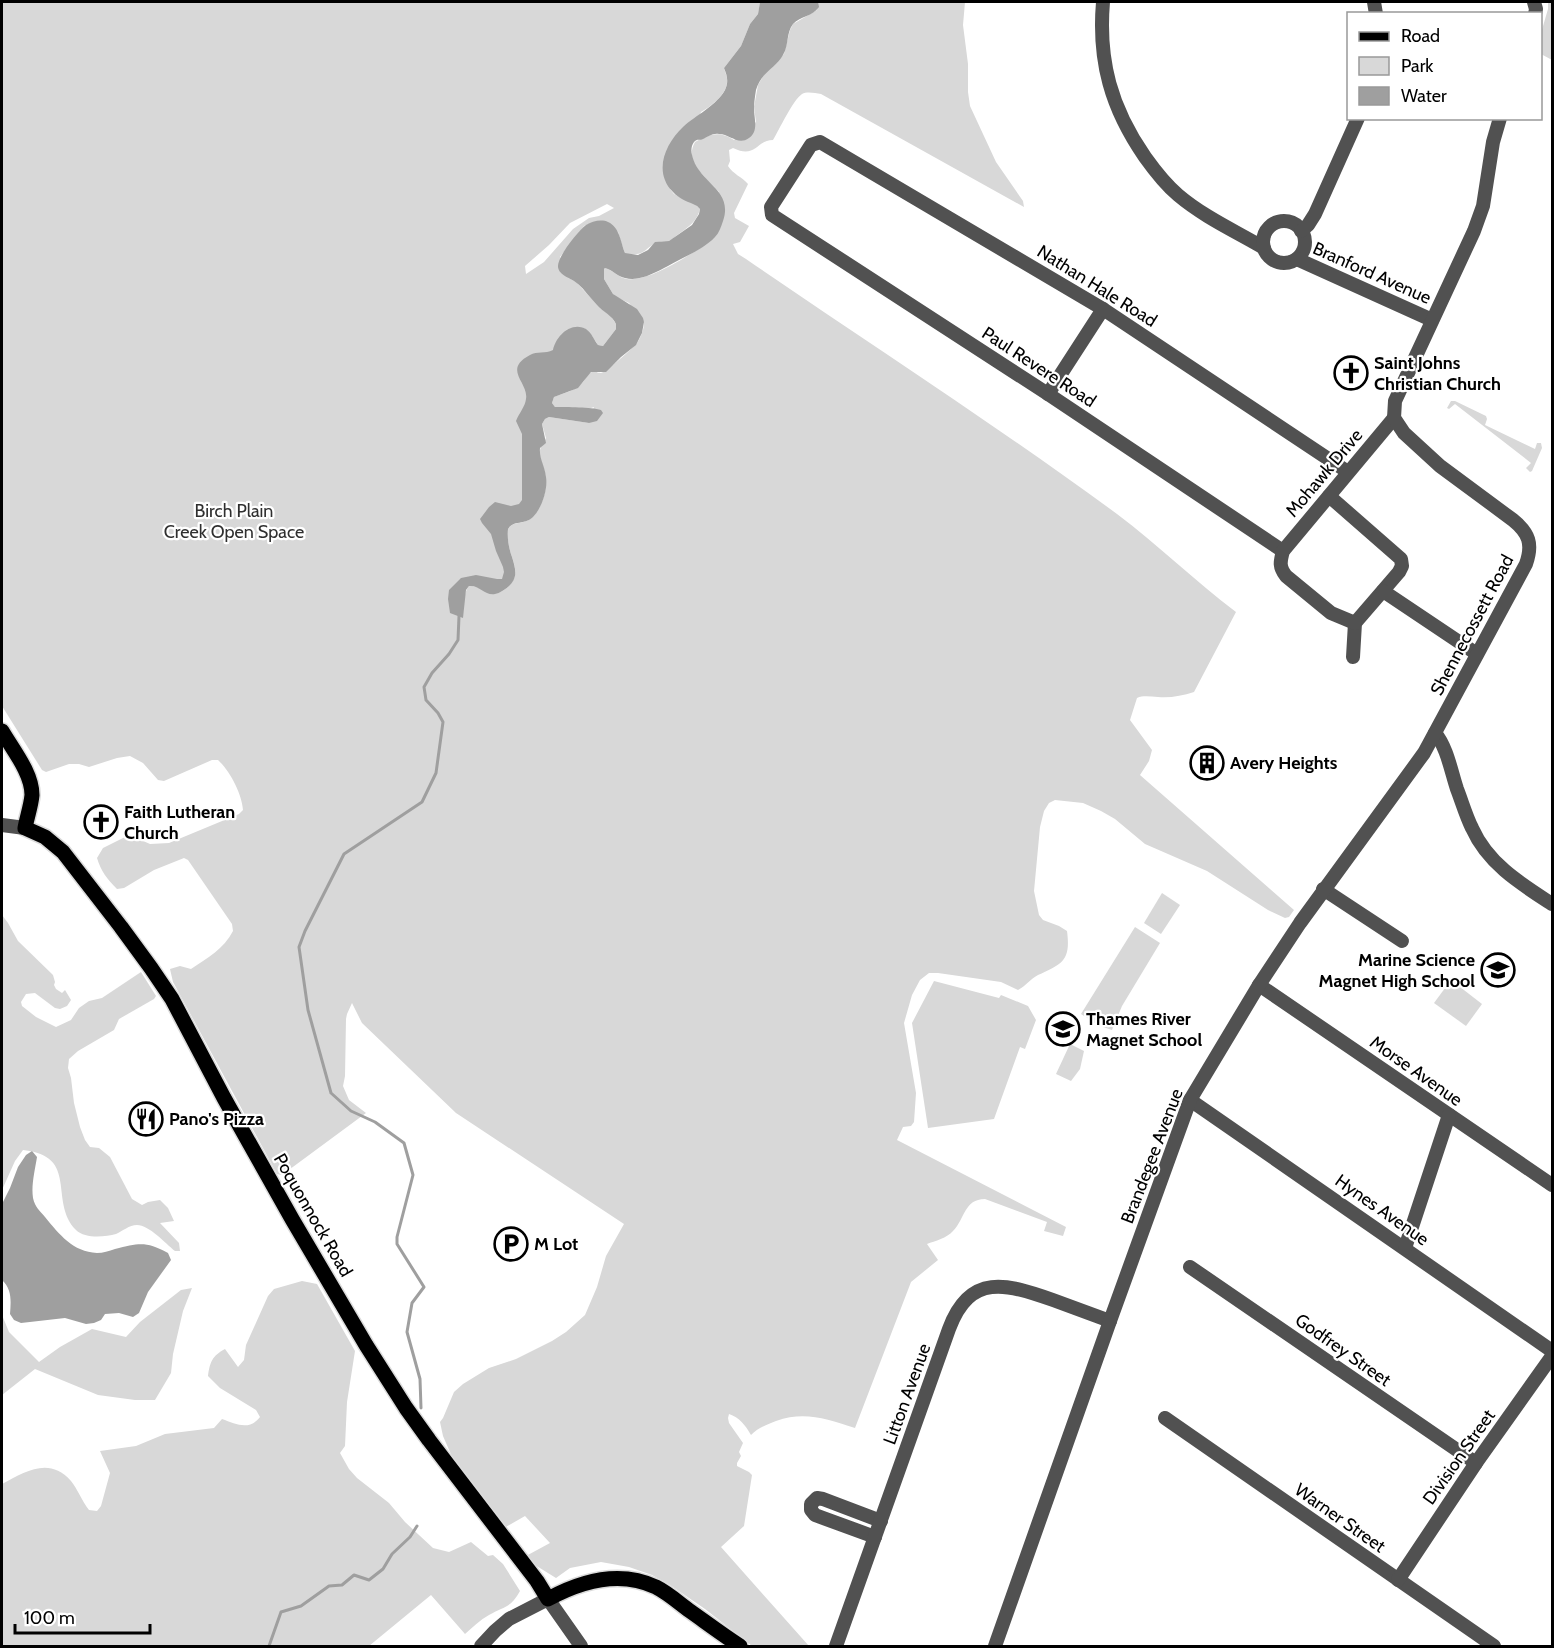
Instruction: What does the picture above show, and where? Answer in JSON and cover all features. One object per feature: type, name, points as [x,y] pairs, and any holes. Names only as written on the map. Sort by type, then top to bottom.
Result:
[{"type":"main road","points":[[2,731],[31,784],[31,804],[25,828]]},
{"type":"main road","name":"Poquonnock Road","points":[[25,828],[45,837],[68,858],[172,999],[224,1098],[366,1345],[423,1431],[537,1581],[548,1599]]},
{"type":"main road","points":[[548,1599],[564,1590],[591,1581],[628,1579],[646,1583],[668,1594],[740,1647]]},
{"type":"street","points":[[1103,2],[1102,46],[1111,94],[1123,122],[1139,148],[1157,174],[1176,194],[1204,214],[1264,248]]},
{"type":"street","points":[[1301,231],[1308,225],[1315,213],[1357,120]]},
{"type":"street","points":[[1394,418],[1395,401],[1483,206],[1493,142],[1499,120]]},
{"type":"street","name":"Paul Revere Road","points":[[820,142],[811,145],[771,207],[772,215],[1048,394],[1283,551]]},
{"type":"street","name":"Nathan Hale Road","points":[[820,142],[1103,309],[1348,472]]},
{"type":"street","points":[[1279,222],[1292,223],[1301,231],[1304,244],[1297,259],[1279,262],[1267,254],[1263,243],[1268,228],[1279,222]]},
{"type":"street","points":[[1242,235],[1265,233]]},
{"type":"street","name":"Branford Avenue","points":[[1297,259],[1432,320]]},
{"type":"street","points":[[1048,394],[1103,309]]},
{"type":"street","name":"Mohawk Drive","points":[[1283,551],[1394,418]]},
{"type":"street","name":"Shennecossett Road","points":[[1394,418],[1404,433],[1440,466],[1517,523],[1528,540],[1530,550],[1526,564],[1437,729]]},
{"type":"street","points":[[1329,496],[1401,559],[1402,566],[1399,572],[1355,623],[1353,657]]},
{"type":"street","points":[[1283,551],[1280,564],[1287,576],[1331,614],[1355,623]]},
{"type":"street","points":[[1383,591],[1478,654]]},
{"type":"street","points":[[1437,729],[1470,823],[1483,848],[1509,875],[1552,904]]},
{"type":"street","name":"Brandegee Avenue","points":[[995,1647],[1190,1100],[1259,985],[1323,889],[1424,753],[1437,729]]},
{"type":"street","name":"Poquonnock Road","points":[[2,825],[25,828]]},
{"type":"street","points":[[1323,889],[1402,940]]},
{"type":"street","name":"Morse Avenue","points":[[1259,985],[1552,1185]]},
{"type":"street","name":"Hynes Avenue","points":[[1190,1100],[1552,1351]]},
{"type":"street","points":[[1405,1248],[1449,1115]]},
{"type":"street","name":"Godfrey Street","points":[[1190,1267],[1476,1463]]},
{"type":"street","name":"Litton Avenue","points":[[836,1647],[958,1310],[968,1299],[985,1289],[1010,1287],[1110,1321]]},
{"type":"street","name":"Division Street","points":[[1398,1580],[1476,1463],[1552,1356]]},
{"type":"street","name":"Warner Street","points":[[1165,1418],[1494,1647]]},
{"type":"street","points":[[875,1537],[815,1515],[811,1510],[811,1504],[820,1498],[881,1521]]},
{"type":"street","points":[[481,1647],[509,1619],[548,1599]]},
{"type":"street","name":"Poquonnock Road","points":[[548,1599],[581,1647]]},
{"type":"green space","name":"Birch Plain Creek Open Space","points":[[2,2],[760,2],[758,14],[750,24],[741,46],[724,68],[727,77],[726,87],[713,103],[701,112],[670,189],[674,194],[700,209],[694,221],[670,241],[654,244],[638,254],[625,254],[618,232],[591,223],[584,226],[560,257],[571,279],[610,315],[616,324],[616,329],[603,346],[598,345],[586,329],[578,327],[566,330],[542,397],[534,493],[505,519],[508,580],[464,581],[462,618],[465,593],[469,586],[497,593],[508,587],[515,576],[508,543],[508,529],[532,518],[544,497],[546,479],[540,454],[546,438],[542,424],[545,419],[549,417],[589,423],[594,407],[588,409],[555,407],[552,403],[554,397],[576,388],[590,373],[595,371],[601,373],[608,369],[635,346],[641,336],[644,322],[629,303],[613,294],[604,279],[604,269],[627,279],[645,277],[666,268],[702,247],[719,192],[694,163],[692,150],[695,142],[718,134],[734,140],[756,122],[754,107],[758,85],[765,73],[784,54],[793,24],[817,10],[818,2],[965,2],[963,25],[970,106],[996,162],[1023,201],[1024,207],[821,94],[811,92],[798,97],[773,140],[747,151],[733,148],[729,150],[728,166],[748,184],[734,213],[735,218],[749,226],[740,242],[733,244],[738,254],[979,417],[1117,514],[1236,612],[1194,692],[1172,697],[1137,698],[1130,720],[1152,750],[1149,761],[1140,775],[1294,910],[1289,917],[1285,918],[1268,910],[1207,871],[1145,844],[1115,819],[1083,803],[1055,800],[1049,803],[1044,811],[1040,827],[1034,891],[1039,915],[1043,920],[1067,931],[1066,955],[1059,964],[1035,977],[1018,990],[1001,982],[938,973],[929,973],[920,980],[912,995],[904,1023],[916,1093],[914,1122],[911,1126],[903,1127],[897,1140],[1066,1227],[1063,1236],[1044,1231],[1047,1222],[985,1199],[973,1202],[950,1233],[927,1244],[938,1260],[911,1282],[855,1428],[806,1416],[772,1422],[751,1435],[742,1422],[729,1414],[729,1423],[743,1443],[737,1466],[752,1475],[744,1526],[721,1547],[809,1646],[752,1646],[705,1609],[652,1575],[629,1567],[601,1562],[570,1568],[556,1578],[535,1565],[526,1556],[550,1543],[525,1516],[504,1528],[453,1459],[443,1436],[440,1422],[454,1392],[463,1384],[489,1368],[516,1359],[552,1341],[585,1315],[597,1287],[606,1256],[624,1224],[456,1113],[362,1023],[352,1003],[346,1019],[343,1086],[349,1100],[366,1113],[282,1175],[277,1174],[173,982],[170,969],[180,966],[191,969],[209,957],[229,937],[233,931],[232,924],[188,860],[184,858],[154,870],[124,888],[117,889],[105,875],[97,858],[103,848],[127,836],[150,844],[169,843],[239,814],[243,810],[242,804],[231,776],[218,760],[212,760],[164,781],[158,780],[143,763],[130,756],[89,767],[69,764],[46,772],[42,770],[2,706]],"holes":[[[607,204],[614,208],[599,216],[589,218],[573,229],[544,262],[526,274],[525,266],[570,223]]]},
{"type":"green space","points":[[1548,2],[1552,2],[1552,60],[1542,55],[1542,30]]},
{"type":"green space","points":[[1451,401],[1486,416],[1485,425],[1535,449],[1537,443],[1541,443],[1542,448],[1532,471],[1526,468],[1531,463],[1455,404],[1447,408]]},
{"type":"green space","points":[[1162,893],[1180,905],[1161,934],[1144,923]]},
{"type":"green space","points":[[2,915],[18,941],[53,975],[56,989],[62,993],[65,990],[71,1000],[67,1006],[60,1009],[55,1008],[35,993],[26,994],[21,1002],[22,1006],[36,1017],[56,1027],[71,1020],[79,1008],[89,1001],[102,998],[141,972],[156,996],[119,1019],[114,1030],[78,1051],[69,1059],[68,1068],[74,1103],[85,1140],[90,1147],[99,1148],[110,1157],[132,1199],[142,1205],[160,1200],[168,1208],[174,1221],[160,1223],[179,1243],[180,1251],[175,1251],[152,1231],[137,1225],[106,1236],[90,1236],[80,1233],[68,1218],[57,1170],[51,1161],[40,1154],[23,1150],[15,1161],[2,1190]]},
{"type":"green space","points":[[1135,927],[1160,943],[1122,1006],[1112,1030],[1100,1026],[1081,1014]]},
{"type":"green space","points":[[1451,980],[1482,1004],[1466,1026],[1434,1003]]},
{"type":"green space","points":[[934,981],[999,998],[1001,995],[1028,1006],[1036,1020],[1025,1049],[1020,1047],[994,1119],[928,1128],[912,1023]]},
{"type":"green space","points":[[1070,1044],[1084,1051],[1080,1069],[1071,1081],[1056,1074]]},
{"type":"green space","points":[[302,1281],[317,1284],[355,1351],[347,1402],[345,1446],[340,1453],[349,1469],[389,1503],[405,1522],[433,1548],[449,1552],[471,1542],[488,1556],[493,1555],[503,1564],[520,1591],[513,1601],[483,1619],[465,1634],[431,1595],[369,1646],[2,1646],[2,1484],[28,1471],[54,1469],[63,1473],[71,1481],[89,1510],[97,1511],[101,1506],[110,1473],[100,1451],[136,1446],[165,1434],[214,1428],[222,1419],[242,1425],[256,1421],[260,1417],[256,1410],[220,1388],[208,1376],[211,1363],[217,1354],[225,1349],[238,1367],[244,1360],[246,1345],[268,1296],[274,1289]]},
{"type":"green space","points":[[192,1288],[183,1311],[171,1373],[155,1400],[98,1395],[35,1369],[2,1395],[2,1315],[9,1332],[39,1362],[92,1329],[126,1337],[140,1322],[181,1290]]},
{"type":"water","points":[[760,2],[818,2],[819,7],[793,24],[783,55],[758,84],[754,104],[755,128],[752,135],[741,141],[723,134],[714,134],[696,140],[692,145],[696,165],[724,201],[725,210],[719,232],[699,250],[648,276],[631,279],[604,269],[604,279],[613,294],[637,309],[643,318],[642,333],[636,345],[606,372],[591,372],[578,388],[554,397],[552,403],[555,407],[591,408],[601,410],[603,413],[597,421],[589,423],[549,417],[545,419],[542,424],[546,443],[540,448],[546,482],[544,498],[533,517],[513,524],[508,529],[515,577],[511,584],[495,594],[469,586],[466,590],[463,618],[450,613],[449,590],[461,578],[476,575],[502,579],[504,572],[491,534],[480,519],[495,502],[511,506],[519,504],[522,500],[522,434],[516,421],[524,405],[526,393],[517,371],[518,366],[530,355],[553,350],[557,340],[570,328],[586,329],[598,345],[603,346],[616,329],[612,318],[578,284],[561,273],[558,267],[561,257],[578,233],[586,225],[594,222],[603,221],[612,224],[618,232],[625,253],[638,255],[648,250],[655,242],[669,241],[692,225],[700,209],[678,197],[667,184],[664,176],[664,158],[671,142],[683,127],[706,110],[725,90],[727,79],[724,68],[741,46],[750,24],[758,14]]},
{"type":"water","points":[[32,1151],[37,1157],[33,1183],[34,1201],[67,1241],[88,1252],[106,1252],[142,1244],[154,1246],[168,1253],[171,1260],[148,1292],[139,1313],[133,1317],[119,1313],[105,1314],[101,1320],[86,1324],[65,1318],[21,1323],[14,1320],[10,1314],[9,1291],[2,1280],[2,1204],[18,1167],[26,1155]]},
{"type":"waterway","points":[[421,1408],[420,1379],[407,1332],[412,1303],[424,1287],[397,1244],[413,1175],[404,1143],[375,1122],[351,1111],[331,1093],[308,1010],[299,947],[344,854],[422,802],[436,773],[443,722],[426,700],[424,687],[458,640],[459,616]]},
{"type":"waterway","points":[[269,1646],[281,1612],[301,1606],[329,1586],[342,1585],[354,1575],[369,1580],[383,1569],[392,1554],[410,1537],[417,1526]]},
{"type":"place","name":"Saint Johns Christian Church","points":[[1351,373]]},
{"type":"place","name":"Avery Heights","points":[[1207,763]]},
{"type":"place","name":"Faith Lutheran Church","points":[[101,822]]},
{"type":"place","name":"Marine Science Magnet High School","points":[[1498,970]]},
{"type":"place","name":"Thames River Magnet School","points":[[1063,1029]]},
{"type":"place","name":"Pano's Pizza","points":[[146,1119]]},
{"type":"place","name":"M Lot","points":[[511,1244]]}]
